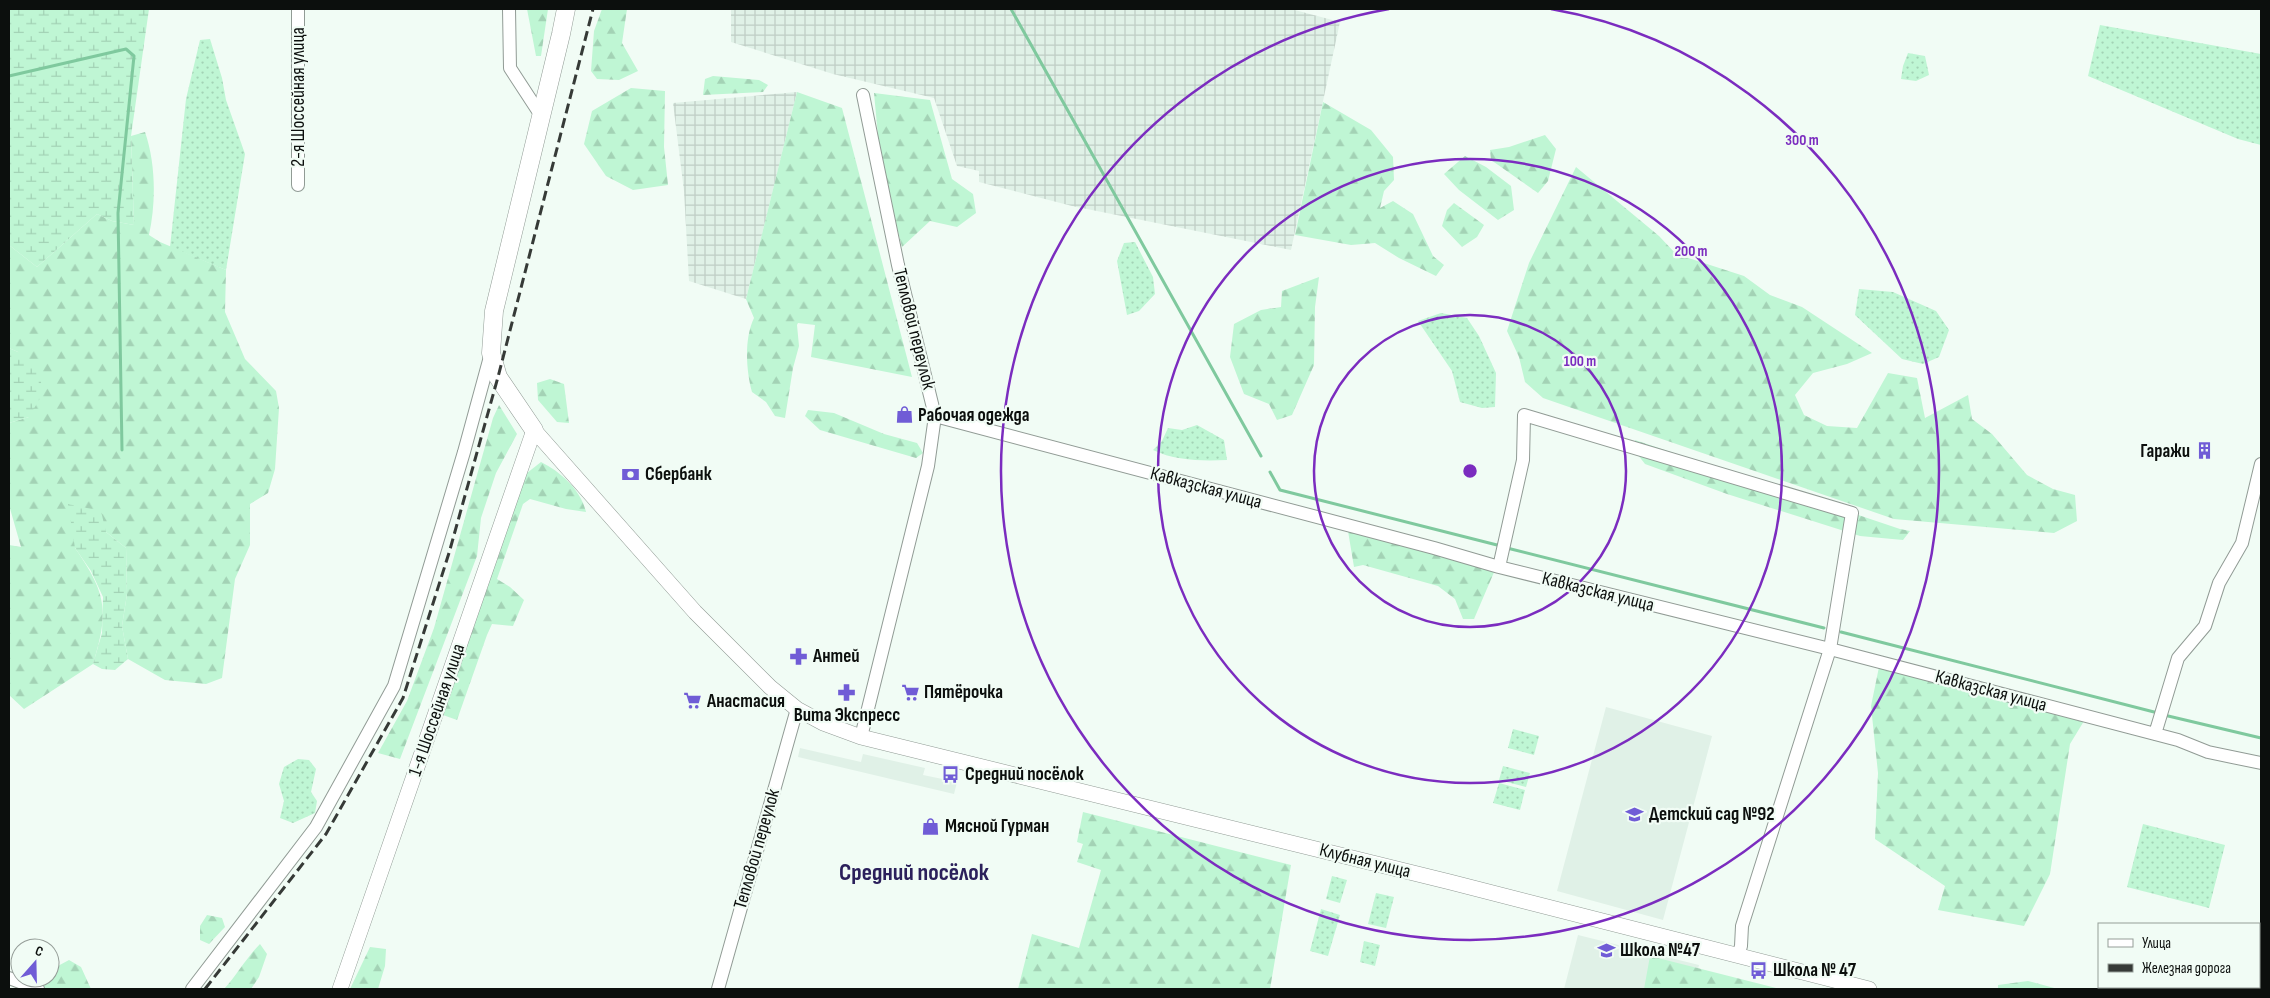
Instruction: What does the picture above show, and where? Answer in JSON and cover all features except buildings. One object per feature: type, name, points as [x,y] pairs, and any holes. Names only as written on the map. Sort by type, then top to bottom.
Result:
[{"type":"main road","points":[[534,430],[498,377],[491,353],[494,311],[566,9]]},
{"type":"street","name":"2-я Шоссейная улица","points":[[298,9],[298,185]]},
{"type":"street","points":[[509,9],[510,68],[540,114]]},
{"type":"street","name":"Тепловой переулок","points":[[861,737],[928,466],[935,416],[898,265],[863,95]]},
{"type":"street","points":[[192,989],[316,827],[394,686],[461,462],[491,353]]},
{"type":"street","points":[[1500,562],[1523,460],[1524,415],[1852,513],[1830,649],[1742,926],[1741,946],[1738,956]]},
{"type":"street","name":"Кавказская улица","points":[[935,416],[1434,548],[1500,562],[1830,649],[2156,730],[2208,752],[2261,764]]},
{"type":"street","name":"Клубная улица","points":[[534,430],[695,612],[770,687],[797,709],[823,724],[861,737],[1869,989]]},
{"type":"street","name":"1-я Шоссейная улица","points":[[340,989],[534,430]]},
{"type":"street","points":[[2156,730],[2164,697],[2178,658],[2205,626],[2219,583],[2237,554],[2245,535],[2261,464]]},
{"type":"street","name":"Тепловой переулок","points":[[718,989],[797,709]]},
{"type":"street","points":[[9,978],[38,989]]},
{"type":"shaded area","points":[[731,9],[1291,9],[1340,22],[1291,250],[1072,206],[979,182],[979,171],[957,166],[934,98],[833,74],[731,42]]},
{"type":"shaded area","points":[[797,92],[746,299],[689,281],[684,191],[673,103]]},
{"type":"shaded area","name":"Детский сад №92","points":[[1606,707],[1712,736],[1663,920],[1557,891]]},
{"type":"shaded area","points":[[800,748],[861,762],[863,754],[925,768],[923,775],[957,782],[954,794],[798,757]]},
{"type":"shaded area","name":"Школа №47","points":[[1578,935],[1699,965],[1693,989],[1564,989]]},
{"type":"green space","points":[[9,9],[149,9],[131,136],[134,225],[112,221],[97,214],[37,267],[9,245]]},
{"type":"green space","points":[[527,9],[548,9],[541,56],[536,56]]},
{"type":"green space","points":[[602,9],[627,9],[622,43],[638,71],[619,80],[597,79],[591,71],[594,31]]},
{"type":"green space","points":[[2100,25],[2261,54],[2261,145],[2238,139],[2088,76]]},
{"type":"green space","points":[[210,39],[222,78],[226,100],[245,154],[226,270],[170,247],[186,99],[200,40]]},
{"type":"green space","points":[[1908,53],[1925,56],[1929,75],[1916,81],[1901,79]]},
{"type":"green space","points":[[713,76],[759,80],[768,85],[763,92],[703,95],[705,79]]},
{"type":"green space","points":[[631,88],[665,91],[664,147],[668,185],[633,190],[606,176],[584,144],[592,111]]},
{"type":"green space","points":[[797,92],[842,108],[912,377],[811,357],[815,325],[798,323],[799,346],[793,368],[785,418],[775,416],[766,402],[752,392],[748,374],[747,345],[754,318],[746,299]]},
{"type":"green space","points":[[874,93],[930,100],[952,179],[973,194],[976,213],[957,227],[930,221],[902,247],[881,168]]},
{"type":"green space","points":[[1323,102],[1371,130],[1393,157],[1394,180],[1384,191],[1380,208],[1393,201],[1413,214],[1433,256],[1444,265],[1436,276],[1399,258],[1375,243],[1351,245],[1295,235]]},
{"type":"green space","points":[[145,132],[149,144],[154,184],[153,210],[149,235],[160,242],[226,270],[225,312],[245,359],[276,391],[279,408],[275,469],[268,493],[250,504],[250,545],[235,579],[222,678],[206,684],[165,680],[128,659],[122,626],[127,594],[126,548],[106,532],[75,548],[94,578],[102,603],[101,630],[93,664],[24,709],[9,695],[9,545],[21,547],[9,505],[9,423],[29,417],[18,352],[9,348],[9,245],[37,267],[97,214],[112,221],[134,225],[131,136]]},
{"type":"green space","points":[[1545,135],[1556,149],[1548,181],[1538,193],[1491,160],[1490,150],[1509,147]]},
{"type":"green space","points":[[1465,156],[1486,167],[1511,186],[1514,210],[1498,220],[1459,190],[1444,174]]},
{"type":"green space","points":[[1576,167],[1659,236],[1676,254],[1744,276],[1770,295],[1802,307],[1872,353],[1847,364],[1813,373],[1795,395],[1804,415],[1827,426],[1857,428],[1888,373],[1917,378],[1925,418],[1968,395],[1972,419],[1992,434],[2027,475],[2053,489],[2075,495],[2077,521],[2054,533],[1894,519],[1543,398],[1525,382],[1519,357],[1507,331],[1529,263]]},
{"type":"green space","points":[[1454,203],[1484,225],[1477,237],[1462,247],[1442,226],[1447,210]]},
{"type":"green space","points":[[1135,242],[1153,277],[1155,294],[1139,311],[1127,315],[1117,261],[1124,243]]},
{"type":"green space","points":[[1319,277],[1315,307],[1314,365],[1292,415],[1277,420],[1269,404],[1244,394],[1230,357],[1234,324],[1261,310],[1281,307],[1282,291]]},
{"type":"green space","points":[[1859,289],[1893,292],[1936,311],[1949,330],[1939,357],[1923,364],[1902,359],[1855,315]]},
{"type":"green space","points":[[1441,313],[1467,318],[1479,336],[1496,373],[1495,407],[1482,408],[1460,402],[1452,371],[1418,321]]},
{"type":"green space","points":[[9,348],[18,352],[40,369],[42,395],[29,417],[9,423]]},
{"type":"green space","points":[[550,379],[564,384],[569,423],[557,422],[538,400],[537,383]]},
{"type":"green space","points":[[499,405],[517,434],[496,473],[481,518],[477,556],[400,759],[378,753],[407,701],[434,628],[493,418]]},
{"type":"green space","points":[[808,410],[834,413],[884,434],[917,443],[923,453],[916,458],[820,430],[805,416]]},
{"type":"green space","points":[[1197,425],[1224,440],[1227,460],[1180,458],[1153,450],[1162,441],[1168,428],[1182,430]]},
{"type":"green space","points":[[1635,440],[1910,531],[1903,540],[1860,536],[1727,494],[1645,464],[1638,455]]},
{"type":"green space","points":[[541,462],[569,482],[580,496],[586,512],[566,509],[530,499],[523,504],[497,579],[510,587],[524,600],[513,626],[492,624],[457,720],[443,715],[527,473]]},
{"type":"green space","points":[[68,504],[101,511],[106,532],[126,548],[127,594],[122,626],[128,659],[115,670],[102,669],[93,664],[102,633],[103,597],[91,571],[75,548]]},
{"type":"green space","points":[[1348,531],[1495,570],[1474,619],[1463,619],[1455,599],[1438,586],[1363,565],[1354,567]]},
{"type":"green space","points":[[1879,667],[2084,721],[2070,744],[2050,874],[2024,926],[1938,910],[1945,886],[1875,839],[1878,773],[1871,706]]},
{"type":"green space","points":[[1513,729],[1539,736],[1534,755],[1508,748]]},
{"type":"green space","points":[[298,759],[309,760],[316,769],[311,792],[317,801],[315,813],[293,823],[280,818],[284,801],[279,784],[284,767]]},
{"type":"green space","points":[[1503,766],[1530,773],[1526,787],[1499,780]]},
{"type":"green space","points":[[1499,783],[1525,790],[1520,810],[1493,803]]},
{"type":"green space","points":[[1083,812],[1291,865],[1270,989],[1018,989],[1032,934],[1079,948],[1101,870],[1077,862],[1083,844],[1077,842]]},
{"type":"green space","points":[[2143,824],[2225,845],[2209,908],[2127,887]]},
{"type":"green space","points":[[1332,876],[1347,880],[1340,903],[1326,899]]},
{"type":"green space","points":[[1376,893],[1394,897],[1386,928],[1368,924]]},
{"type":"green space","points":[[1321,909],[1340,915],[1328,956],[1310,951]]},
{"type":"green space","points":[[207,915],[222,918],[225,927],[209,944],[200,940],[200,926]]},
{"type":"green space","points":[[1364,941],[1380,945],[1375,966],[1360,962]]},
{"type":"green space","points":[[260,944],[267,954],[259,977],[251,989],[224,989],[250,955]]},
{"type":"green space","points":[[370,947],[386,949],[385,966],[378,989],[350,989]]},
{"type":"green space","points":[[1650,956],[1780,989],[1644,989]]},
{"type":"green space","points":[[69,960],[81,967],[91,989],[45,988],[60,988],[60,965]]},
{"type":"green space","points":[[2028,981],[2058,989],[1998,989],[1998,985]]},
{"type":"waterway","points":[[1011,9],[1261,456]]},
{"type":"waterway","points":[[9,76],[126,49],[134,56],[118,213],[122,450]]},
{"type":"waterway","points":[[1270,472],[1280,490],[1501,546]]},
{"type":"waterway","points":[[1507,548],[1824,628]]},
{"type":"waterway","points":[[1841,632],[2158,713]]},
{"type":"waterway","points":[[2164,715],[2261,738]]},
{"type":"railway","points":[[205,989],[326,834],[403,698],[449,553],[498,377],[593,9]]},
{"type":"place","name":"Рабочая одежда","points":[[904,415]]},
{"type":"place","name":"Гаражи","points":[[2204,451]]},
{"type":"place","name":"Сбербанк","points":[[631,474]]},
{"type":"place","name":"Антей","points":[[799,656]]},
{"type":"place","name":"Вита Экспресс","points":[[847,692]]},
{"type":"place","name":"Пятёрочка","points":[[910,692]]},
{"type":"place","name":"Анастасия","points":[[693,701]]},
{"type":"place","name":"Средний посёлок","points":[[951,774]]},
{"type":"place","name":"Детский сад №92","points":[[1635,814]]},
{"type":"place","name":"Мясной Гурман","points":[[931,826]]},
{"type":"place","name":"Школа №47","points":[[1606,950]]},
{"type":"place","name":"Школа № 47","points":[[1759,970]]},
{"type":"district","name":"Средний посёлок","points":[[914,872]]}]
